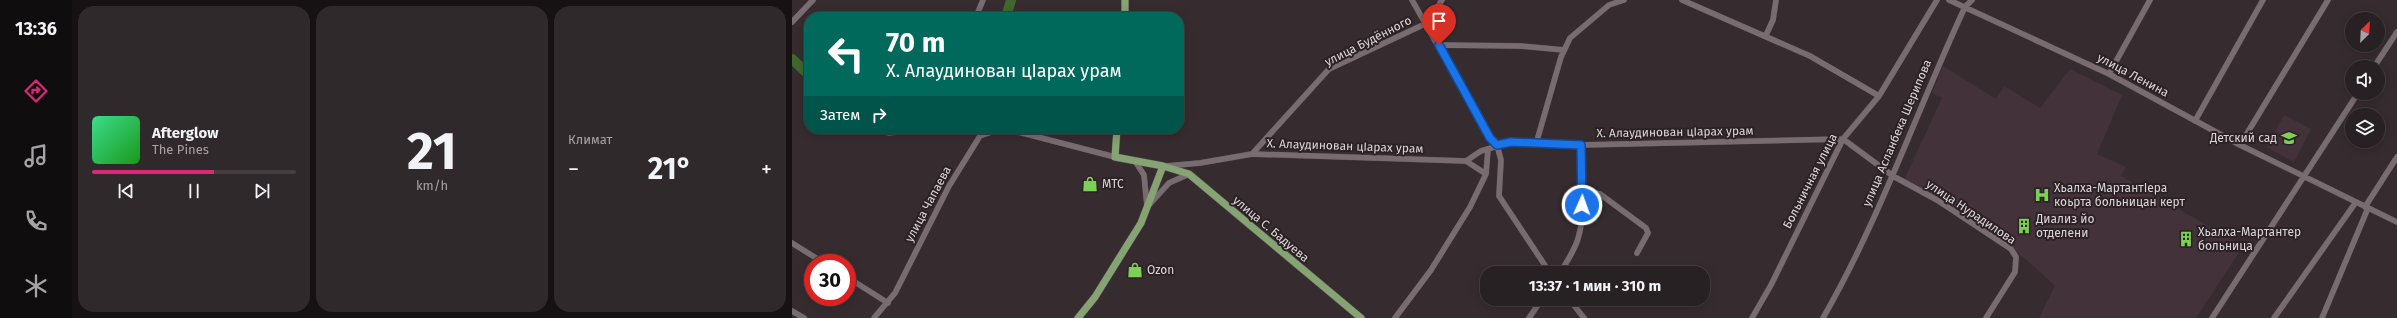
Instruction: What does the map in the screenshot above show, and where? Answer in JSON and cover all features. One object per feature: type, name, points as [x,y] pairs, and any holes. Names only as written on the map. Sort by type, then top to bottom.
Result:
[{"type":"main road","points":[[1125,0],[1125,12]]},
{"type":"main road","points":[[1115,157],[1117,134]]},
{"type":"main road","name":"улица С. Бадуева","points":[[1115,157],[1163,166],[1189,174],[1361,318]]},
{"type":"main road","points":[[1078,318],[1095,298],[1141,223],[1163,166]]},
{"type":"street","points":[[792,22],[813,0]]},
{"type":"street","points":[[978,12],[983,0]]},
{"type":"street","points":[[1412,0],[1427,23],[1490,138],[1497,145],[1501,160],[1499,196],[1545,266]]},
{"type":"street","name":"улица Будённого","points":[[1252,154],[1329,69],[1427,23],[1442,0]]},
{"type":"street","points":[[1536,144],[1564,50],[1570,38],[1609,5],[1624,0]]},
{"type":"street","points":[[1682,0],[1766,35],[1810,56],[1879,96]]},
{"type":"street","points":[[1766,35],[1773,20],[1776,0]]},
{"type":"street","name":"Больничная улица","points":[[1752,318],[1771,285],[1843,139],[1879,96],[1937,0]]},
{"type":"street","name":"улица Ленина","points":[[1949,0],[2109,74],[2240,145],[2397,222]]},
{"type":"street","name":"улица Асланбека Шерипова","points":[[1823,318],[1894,176],[1929,85],[1965,7],[1972,0]]},
{"type":"street","points":[[2109,74],[2150,0]]},
{"type":"street","points":[[2195,120],[2263,0]]},
{"type":"street","points":[[2240,145],[2328,0]]},
{"type":"street","points":[[2379,60],[2397,32]]},
{"type":"street","points":[[1439,45],[1520,46],[1564,50]]},
{"type":"street","points":[[2212,318],[2354,100]]},
{"type":"street","name":"улица Чапаева","points":[[874,318],[895,293],[949,186],[981,134]]},
{"type":"street","points":[[1026,134],[1115,157]]},
{"type":"street","points":[[1843,139],[1894,176]]},
{"type":"street","name":"Х. Алаудинован цIарах урам","points":[[1163,166],[1200,163],[1252,154],[1466,161],[1481,150],[1511,142],[1581,145],[1843,139]]},
{"type":"street","points":[[1564,266],[1573,251],[1580,234],[1582,190],[1581,145]]},
{"type":"street","points":[[1395,318],[1431,270],[1456,232],[1486,174],[1488,149]]},
{"type":"street","points":[[2322,318],[2366,207],[2397,157]]},
{"type":"street","points":[[1135,161],[1144,175],[1147,207]]},
{"type":"street","points":[[1466,161],[1486,174]]},
{"type":"street","points":[[1147,207],[1169,183],[1189,174]]},
{"type":"street","name":"улица Нурадилова","points":[[1894,176],[1937,200],[2011,249],[2017,264],[2014,272],[1986,318]]},
{"type":"street","points":[[1582,190],[1600,194],[1646,228],[1648,233],[1637,253]]},
{"type":"street","points":[[2274,318],[2356,202]]},
{"type":"street","points":[[792,243],[810,254]]},
{"type":"street","points":[[856,283],[888,303]]},
{"type":"street","points":[[1529,318],[1537,306]]},
{"type":"street","points":[[1575,306],[1584,318]]},
{"type":"street","points":[[792,311],[804,318]]},
{"type":"shaded area","name":"Хьалха-МартантIера коьрта больницан керт","points":[[1943,66],[1996,99],[2004,86],[2040,108],[2070,69],[2122,95],[2097,154],[2126,167],[2121,176],[2243,246],[2196,318],[2039,318],[2055,286],[2027,260],[1994,236],[1904,180],[1942,98],[1932,93]]},
{"type":"shaded area","name":"Детский сад","points":[[2284,115],[2311,129],[2294,162],[2267,147]]},
{"type":"waterway","points":[[1007,12],[1011,0]]},
{"type":"waterway","points":[[792,59],[804,70]]},
{"type":"place","name":"Детский сад","points":[[2289,138]]},
{"type":"place","name":"МТС","points":[[1090,184]]},
{"type":"place","name":"Хьалха-МартантIера коьрта больницан керт","points":[[2042,195]]},
{"type":"place","name":"Диализ йо отделени","points":[[2024,226]]},
{"type":"place","name":"Хьалха-Мартантер больница","points":[[2186,239]]},
{"type":"place","name":"Ozon","points":[[1135,270]]},
{"type":"route","points":[[1439,45],[1490,138],[1497,145],[1511,142],[1549,145],[1581,145],[1582,205]]}]
